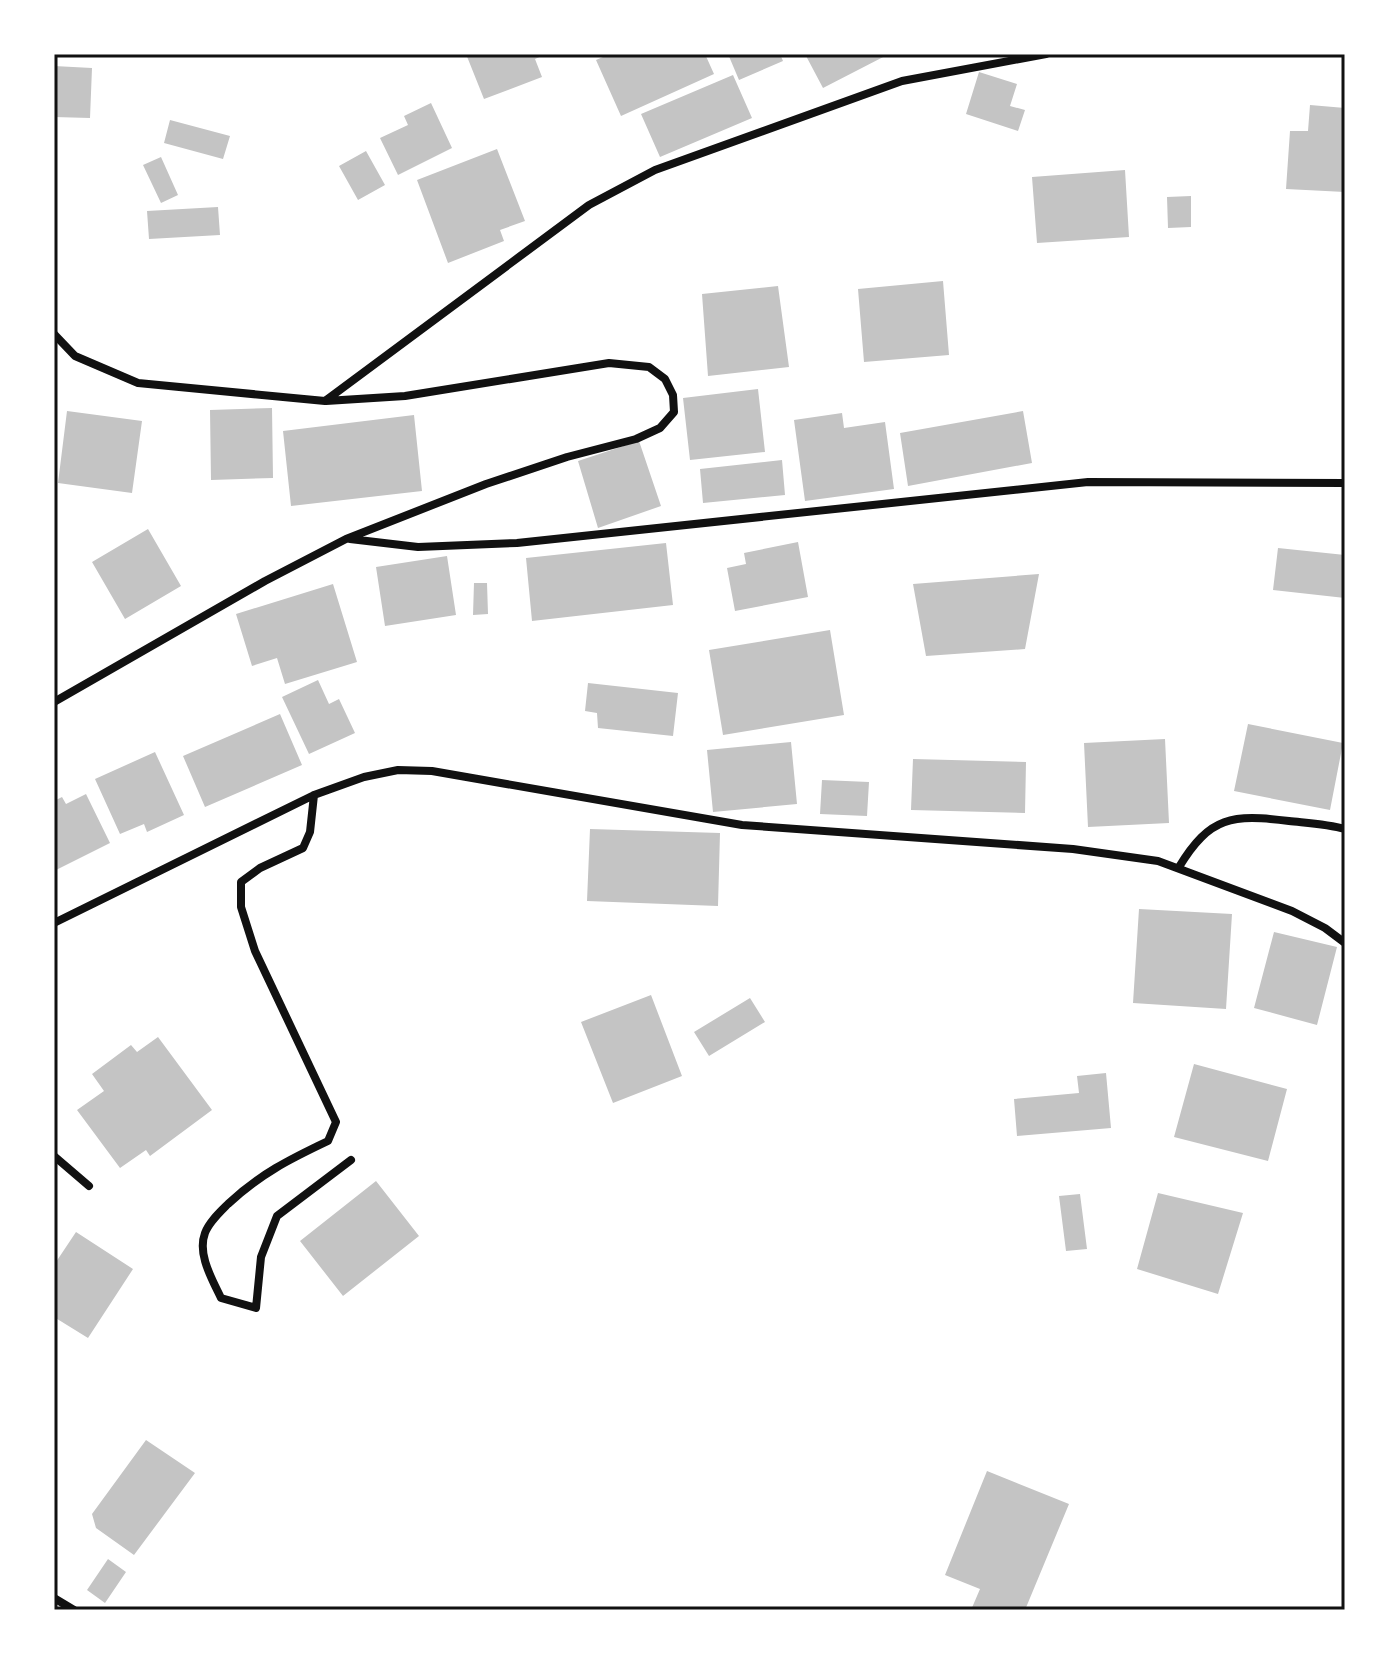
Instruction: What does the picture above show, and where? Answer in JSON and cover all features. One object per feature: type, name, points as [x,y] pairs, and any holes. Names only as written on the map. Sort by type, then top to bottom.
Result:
[{"type":"street","points":[[325,401],[589,205],[655,170],[902,81],[1046,54]]},
{"type":"street","points":[[54,334],[75,356],[138,383],[325,401],[405,396],[609,363],[649,367],[665,379],[673,395],[674,412],[660,428],[636,439],[567,457],[486,484],[346,539],[265,581],[54,702]]},
{"type":"street","points":[[346,539],[418,547],[517,543],[1088,482],[1345,483]]},
{"type":"street","points":[[54,923],[314,795],[364,777],[398,770],[432,771],[742,825],[1073,849],[1158,861],[1292,911],[1325,928],[1345,943]]},
{"type":"street","points":[[314,795],[310,832],[303,848],[260,868],[241,882],[241,907],[255,951],[336,1122],[328,1141],[286,1160],[253,1180],[218,1213],[204,1234],[204,1263],[221,1298],[256,1308],[261,1257],[277,1216],[351,1160]]},
{"type":"street","points":[[1179,867],[1203,834],[1219,823],[1236,818],[1253,816],[1345,829]]},
{"type":"street","points":[[54,1156],[89,1186]]},
{"type":"street","points":[[54,1598],[70,1607]]},
{"type":"street","points":[[54,1607],[70,1607]]},
{"type":"building","points":[[466,54],[546,54],[535,59],[542,77],[484,99]]},
{"type":"building","points":[[610,54],[705,54],[714,74],[621,116],[596,60]]},
{"type":"building","points":[[728,54],[780,54],[783,61],[739,80]]},
{"type":"building","points":[[805,54],[889,54],[823,88]]},
{"type":"building","points":[[54,66],[92,68],[90,118],[54,117]]},
{"type":"building","points":[[979,72],[1017,84],[1010,106],[1025,110],[1018,131],[966,114]]},
{"type":"building","points":[[733,75],[752,118],[660,157],[641,114]]},
{"type":"building","points":[[431,103],[452,148],[398,175],[380,138],[408,125],[404,116]]},
{"type":"building","points":[[1310,105],[1345,108],[1345,192],[1286,189],[1290,131],[1308,131]]},
{"type":"building","points":[[170,120],[230,136],[223,159],[164,143]]},
{"type":"building","points":[[497,149],[525,221],[500,230],[504,241],[448,263],[417,180]]},
{"type":"building","points":[[366,151],[385,185],[358,200],[339,166]]},
{"type":"building","points":[[161,157],[178,195],[161,203],[143,165]]},
{"type":"building","points":[[1125,170],[1129,237],[1037,243],[1032,177]]},
{"type":"building","points":[[1191,196],[1191,227],[1168,228],[1167,197]]},
{"type":"building","points":[[218,207],[220,235],[149,239],[147,211]]},
{"type":"building","points":[[943,281],[949,355],[864,362],[858,289]]},
{"type":"building","points":[[778,286],[789,367],[708,376],[702,294]]},
{"type":"building","points":[[758,389],[765,452],[690,460],[683,398]]},
{"type":"building","points":[[272,408],[273,478],[211,480],[210,410]]},
{"type":"building","points":[[67,411],[142,421],[132,493],[58,483]]},
{"type":"building","points":[[1023,411],[1032,463],[908,486],[900,433]]},
{"type":"building","points":[[842,413],[844,428],[885,422],[894,489],[805,501],[794,420]]},
{"type":"building","points":[[414,415],[422,491],[291,506],[283,431]]},
{"type":"building","points":[[639,441],[661,506],[598,528],[578,461]]},
{"type":"building","points":[[782,460],[785,495],[703,503],[700,469]]},
{"type":"building","points":[[148,529],[181,586],[125,619],[92,562]]},
{"type":"building","points":[[798,542],[808,597],[735,611],[727,568],[746,564],[744,553]]},
{"type":"building","points":[[666,543],[673,605],[532,621],[526,558]]},
{"type":"building","points":[[1278,548],[1345,555],[1345,598],[1273,590]]},
{"type":"building","points":[[447,556],[456,615],[385,626],[376,567]]},
{"type":"building","points":[[1039,574],[1025,649],[926,656],[913,584]]},
{"type":"building","points":[[474,583],[487,583],[488,614],[473,615]]},
{"type":"building","points":[[333,584],[357,662],[285,684],[277,658],[252,666],[236,614]]},
{"type":"building","points":[[830,630],[844,715],[723,735],[709,650]]},
{"type":"building","points":[[318,680],[329,704],[339,699],[355,733],[309,754],[282,697]]},
{"type":"building","points":[[588,683],[678,693],[673,736],[598,728],[597,713],[585,711]]},
{"type":"building","points":[[280,714],[302,765],[205,807],[183,756]]},
{"type":"building","points":[[1248,724],[1343,743],[1330,810],[1234,791]]},
{"type":"building","points":[[1165,739],[1169,823],[1088,827],[1084,743]]},
{"type":"building","points":[[791,742],[797,804],[713,812],[707,750]]},
{"type":"building","points":[[155,752],[184,815],[147,832],[144,824],[120,834],[95,779]]},
{"type":"building","points":[[913,759],[1026,762],[1025,813],[911,810]]},
{"type":"building","points":[[822,780],[869,782],[867,816],[820,814]]},
{"type":"building","points":[[86,794],[110,843],[54,871],[54,801],[62,797],[66,804]]},
{"type":"building","points":[[590,829],[720,833],[718,906],[587,901]]},
{"type":"building","points":[[1139,909],[1232,914],[1226,1009],[1133,1003]]},
{"type":"building","points":[[1274,932],[1337,947],[1317,1025],[1254,1008]]},
{"type":"building","points":[[651,995],[682,1076],[613,1103],[581,1022]]},
{"type":"building","points":[[750,998],[765,1022],[709,1056],[694,1032]]},
{"type":"building","points":[[158,1037],[212,1110],[150,1156],[146,1150],[120,1168],[77,1110],[104,1091],[92,1074],[131,1045],[137,1052]]},
{"type":"building","points":[[1194,1064],[1287,1089],[1268,1161],[1174,1137]]},
{"type":"building","points":[[1106,1073],[1111,1128],[1017,1136],[1014,1099],[1079,1093],[1077,1076]]},
{"type":"building","points":[[376,1181],[419,1236],[343,1296],[300,1241]]},
{"type":"building","points":[[1158,1193],[1243,1213],[1218,1294],[1137,1269]]},
{"type":"building","points":[[1080,1194],[1087,1249],[1066,1251],[1059,1196]]},
{"type":"building","points":[[76,1232],[133,1269],[88,1338],[54,1317],[54,1265]]},
{"type":"building","points":[[146,1440],[195,1473],[134,1555],[96,1528],[92,1514]]},
{"type":"building","points":[[987,1471],[1069,1504],[1025,1610],[971,1610],[980,1589],[945,1575]]},
{"type":"building","points":[[108,1559],[126,1572],[105,1603],[87,1590]]}]
